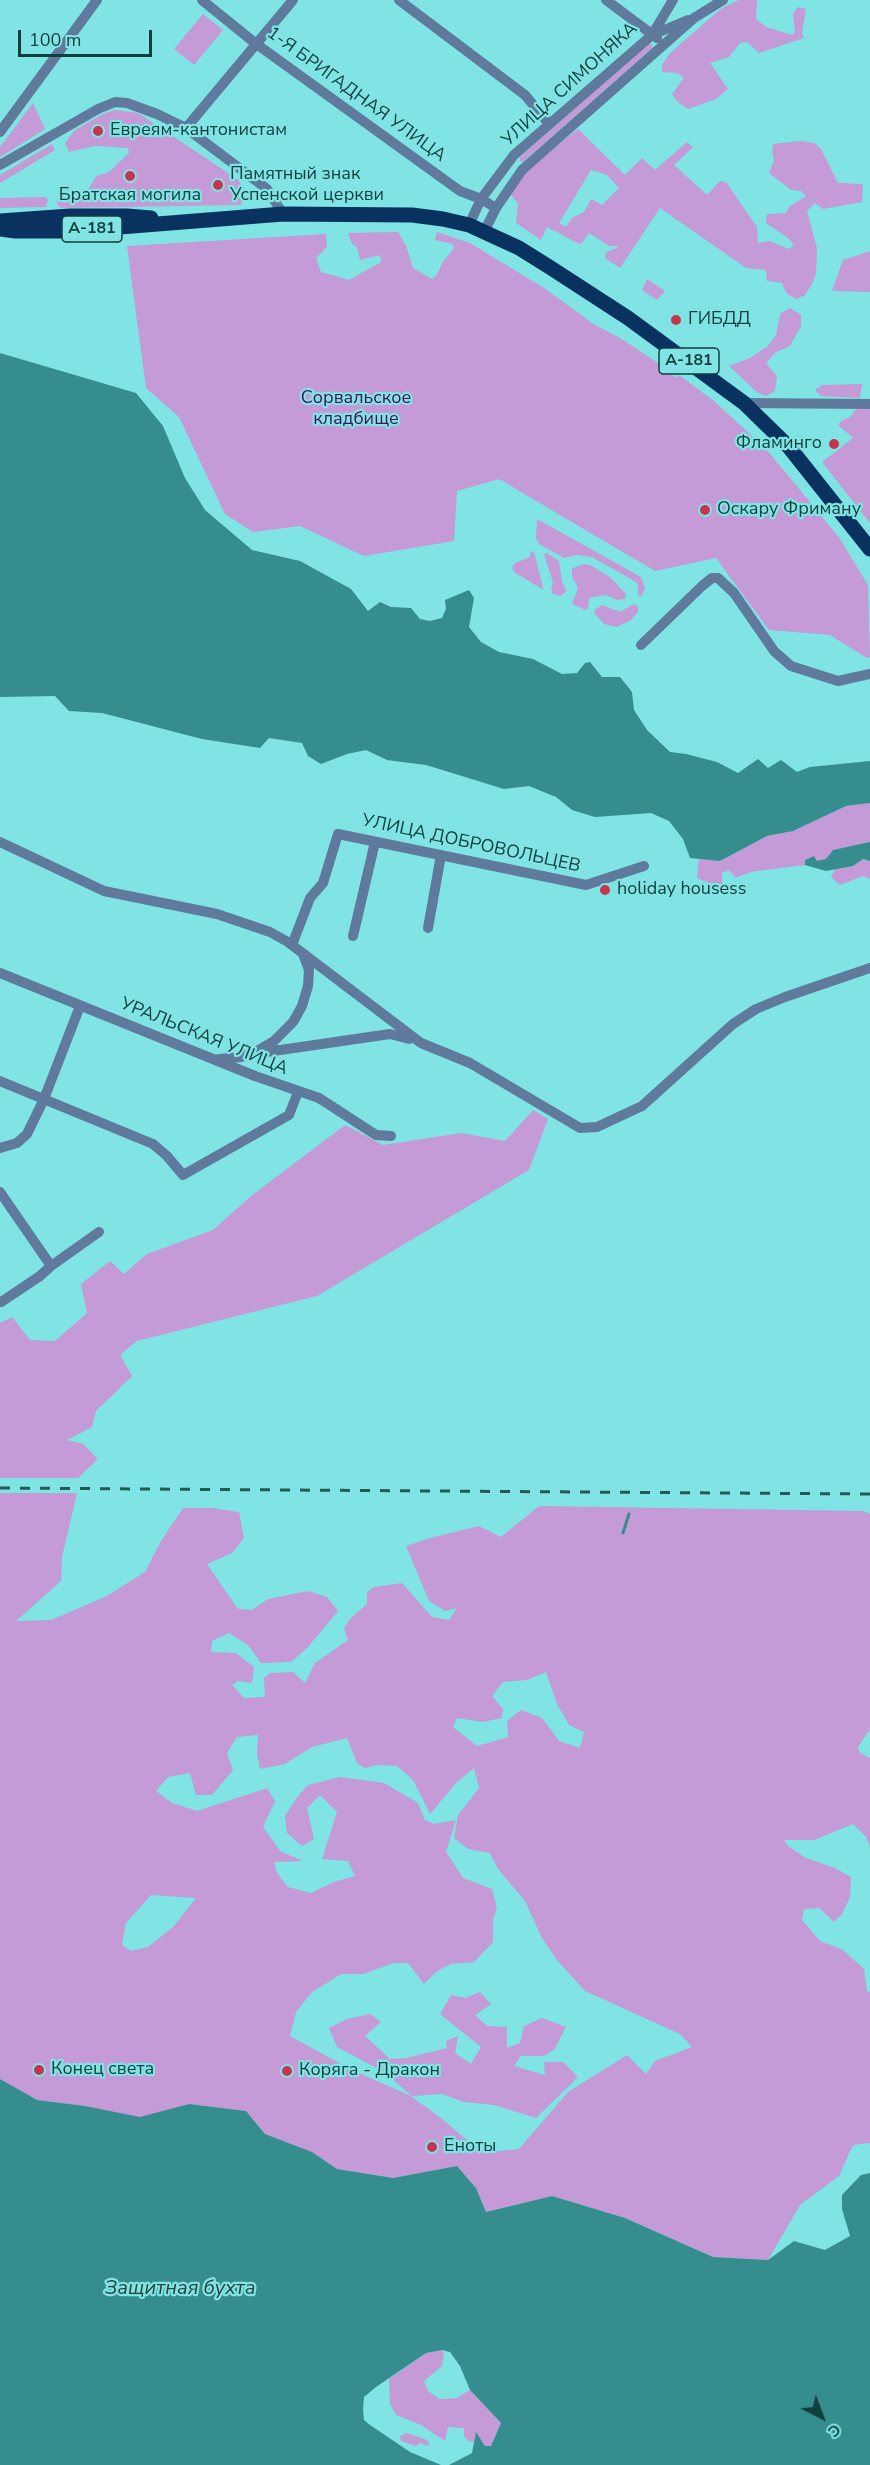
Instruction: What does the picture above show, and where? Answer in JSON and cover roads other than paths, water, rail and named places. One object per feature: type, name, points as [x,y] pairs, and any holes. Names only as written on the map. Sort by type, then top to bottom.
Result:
[{"type":"main road","name":"А-181","points":[[0,229],[127,216],[184,221],[283,214],[412,215],[469,225],[519,248],[628,318],[744,403],[789,447],[870,549]]},
{"type":"main road","name":"А-181","points":[[0,221],[51,224]]},
{"type":"street","points":[[0,132],[97,0]]},
{"type":"street","name":"1-Я БРИГАДНАЯ УЛИЦА","points":[[202,0],[255,43],[460,191],[496,208]]},
{"type":"street","points":[[186,128],[292,0]]},
{"type":"street","points":[[399,0],[525,94],[549,124]]},
{"type":"street","points":[[606,0],[664,44],[673,0]]},
{"type":"street","name":"УЛИЦА СИМОНЯКА","points":[[469,225],[481,199],[514,155],[652,35],[673,0]]},
{"type":"street","points":[[652,35],[694,18],[723,0]]},
{"type":"street","name":"УЛИЦА СИМОНЯКА","points":[[484,232],[496,208],[522,170],[694,18]]},
{"type":"street","points":[[0,165],[98,109],[116,102],[133,105],[186,128],[267,189],[283,214]]},
{"type":"street","points":[[744,403],[870,404]]},
{"type":"street","points":[[641,645],[702,586],[712,578],[718,578],[734,593],[774,651],[791,666],[838,681],[870,674]]},
{"type":"street","name":"УЛИЦА ДОБРОВОЛЬЦЕВ","points":[[292,945],[310,898],[323,883],[338,834],[586,885],[644,866]]},
{"type":"street","points":[[0,842],[104,891],[236,920],[270,932],[292,945],[421,1043]]},
{"type":"street","points":[[353,936],[375,842]]},
{"type":"street","points":[[428,927],[441,855]]},
{"type":"street","points":[[246,1055],[274,1041],[298,1014],[309,978],[308,963],[303,954]]},
{"type":"street","points":[[214,1058],[226,1059],[390,1034],[446,1051],[580,1128],[597,1127],[642,1106],[733,1024],[756,1009],[870,968]]},
{"type":"street","name":"УРАЛЬСКАЯ УЛИЦА","points":[[0,973],[298,1092],[319,1098],[376,1135],[391,1136]]},
{"type":"street","points":[[0,1148],[17,1143],[27,1134],[44,1099],[80,1006]]},
{"type":"street","points":[[0,1081],[153,1144],[183,1175],[289,1115],[298,1092]]},
{"type":"street","points":[[0,1192],[51,1266]]},
{"type":"street","points":[[1,1302],[99,1232]]},
{"type":"water","points":[[0,353],[136,393],[163,426],[185,478],[205,510],[252,550],[300,561],[351,589],[368,611],[380,602],[391,607],[411,608],[420,619],[430,621],[442,618],[446,609],[445,600],[469,590],[474,598],[469,627],[481,642],[499,652],[533,659],[562,674],[577,673],[585,663],[590,662],[602,677],[620,677],[632,692],[634,710],[647,730],[670,752],[717,762],[738,773],[758,759],[768,768],[781,760],[797,772],[810,767],[870,761],[870,803],[846,806],[793,831],[767,836],[720,861],[690,858],[683,839],[669,821],[651,813],[595,817],[572,810],[556,797],[529,786],[504,789],[426,765],[387,760],[366,750],[347,754],[321,764],[308,756],[302,743],[269,738],[260,748],[202,739],[102,713],[69,711],[55,696],[0,697]]},
{"type":"water","points":[[870,842],[870,861],[863,859],[853,866],[826,871],[805,865],[805,860],[814,856],[817,861],[826,859],[833,850]]},
{"type":"water","name":"Защитная бухта","points":[[0,2079],[37,2100],[85,2106],[140,2117],[189,2104],[246,2111],[265,2134],[312,2152],[337,2169],[393,2178],[457,2166],[476,2188],[486,2212],[552,2196],[625,2218],[713,2257],[768,2260],[794,2241],[825,2250],[850,2236],[842,2209],[842,2195],[861,2175],[870,2173],[870,2465],[449,2465],[472,2453],[476,2432],[485,2446],[491,2446],[501,2423],[470,2390],[460,2366],[450,2352],[442,2350],[426,2353],[376,2387],[364,2397],[363,2409],[364,2420],[370,2425],[410,2452],[441,2465],[0,2465]]},
{"type":"waterway","points":[[623,1533],[629,1514]]},
{"type":"railway","points":[[0,1488],[870,1494]]},
{"type":"place","name":"Евреям-кантонистам","points":[[98,131]]},
{"type":"place","name":"Братская могила","points":[[130,176]]},
{"type":"place","name":"Памятный знак Успенской церкви","points":[[218,185]]},
{"type":"place","name":"ГИБДД","points":[[676,320]]},
{"type":"place","name":"Фламинго","points":[[834,444]]},
{"type":"place","name":"Оскару Фриману","points":[[705,510]]},
{"type":"place","name":"holiday housess","points":[[605,890]]},
{"type":"place","name":"Конец света","points":[[39,2070]]},
{"type":"place","name":"Коряга - Дракон","points":[[287,2071]]},
{"type":"place","name":"Еноты","points":[[432,2147]]},
{"type":"park label","name":"Сорвальское кладбище","points":[[356,409]]}]
